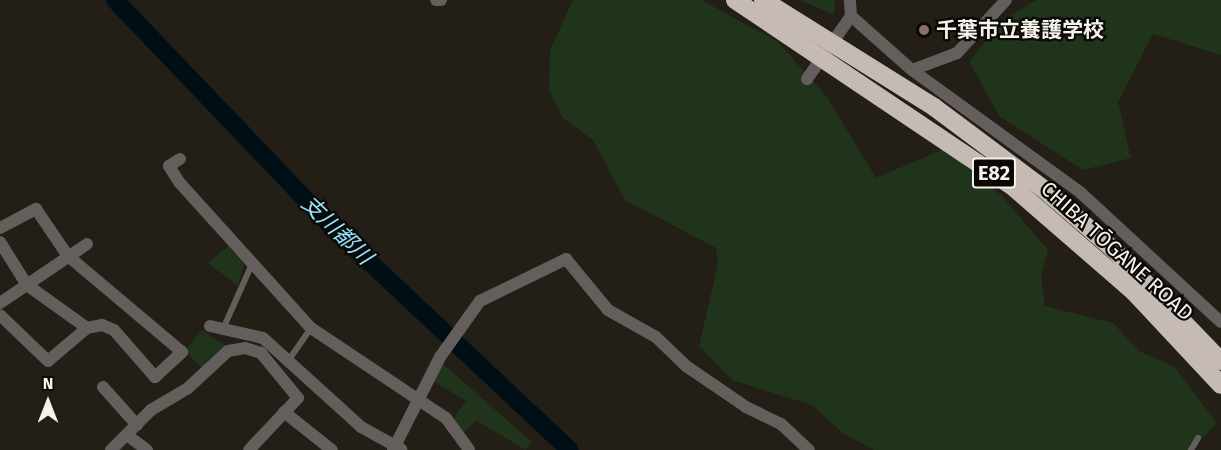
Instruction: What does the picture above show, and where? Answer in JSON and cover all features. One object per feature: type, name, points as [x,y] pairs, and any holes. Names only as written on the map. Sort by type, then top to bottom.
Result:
[{"type":"highway","name":"CHIBA TŌGANE ROAD","points":[[735,0],[1012,186],[1134,292],[1221,386]]},
{"type":"highway","name":"CHIBA TŌGANE ROAD","points":[[764,0],[934,107],[1041,187],[1114,250],[1221,361]]},
{"type":"street","points":[[436,0],[441,0]]},
{"type":"street","points":[[807,79],[851,16],[850,0]]},
{"type":"street","points":[[912,70],[957,53],[1006,0]]},
{"type":"street","points":[[851,16],[912,70],[1081,193],[1221,322]]},
{"type":"street","points":[[180,159],[169,166],[251,266],[310,328],[447,418],[469,450]]},
{"type":"street","points":[[0,228],[36,209],[68,256],[182,352],[155,377],[114,330],[102,325],[87,328],[48,361],[0,315]]},
{"type":"street","points":[[0,242],[27,285],[87,328]]},
{"type":"street","points":[[0,303],[87,244]]},
{"type":"street","points":[[210,326],[222,331],[263,338],[361,427],[397,449],[440,357],[464,321],[488,295],[566,259],[608,310],[656,337],[686,366],[746,407],[781,424],[809,450]]},
{"type":"street","points":[[111,450],[137,424],[228,351],[245,348],[261,353],[288,379],[298,398],[250,450]]},
{"type":"street","points":[[104,387],[137,424]]},
{"type":"street","points":[[284,412],[332,450]]},
{"type":"street","points":[[127,435],[147,450]]},
{"type":"lane","points":[[222,331],[251,266]]},
{"type":"lane","points":[[288,361],[310,328]]},
{"type":"lane","points":[[1191,450],[1198,438]]},
{"type":"green space","points":[[573,0],[701,0],[777,41],[827,97],[876,178],[944,149],[1002,196],[1048,250],[1041,276],[1045,306],[1113,323],[1139,351],[1175,367],[1217,423],[1190,450],[874,450],[844,434],[812,405],[732,380],[699,346],[718,264],[716,248],[625,200],[593,140],[563,118],[549,90],[550,50]]},
{"type":"green space","points":[[800,0],[835,0],[834,15]]},
{"type":"green space","points":[[1036,0],[1221,0],[1221,55],[1153,34],[1118,102],[1131,158],[1083,170],[999,116],[969,61],[1002,21]]},
{"type":"green space","points":[[228,246],[244,264],[238,286],[208,263]]},
{"type":"green space","points":[[202,330],[227,347],[203,369],[184,351]]},
{"type":"green space","points":[[442,363],[532,442],[525,450],[476,420],[462,435],[453,419],[466,401],[432,380]]},
{"type":"waterway","name":"支川都川","points":[[115,0],[329,224],[570,450]]},
{"type":"place","name":"千葉市立養護学校","points":[[924,30]]}]
